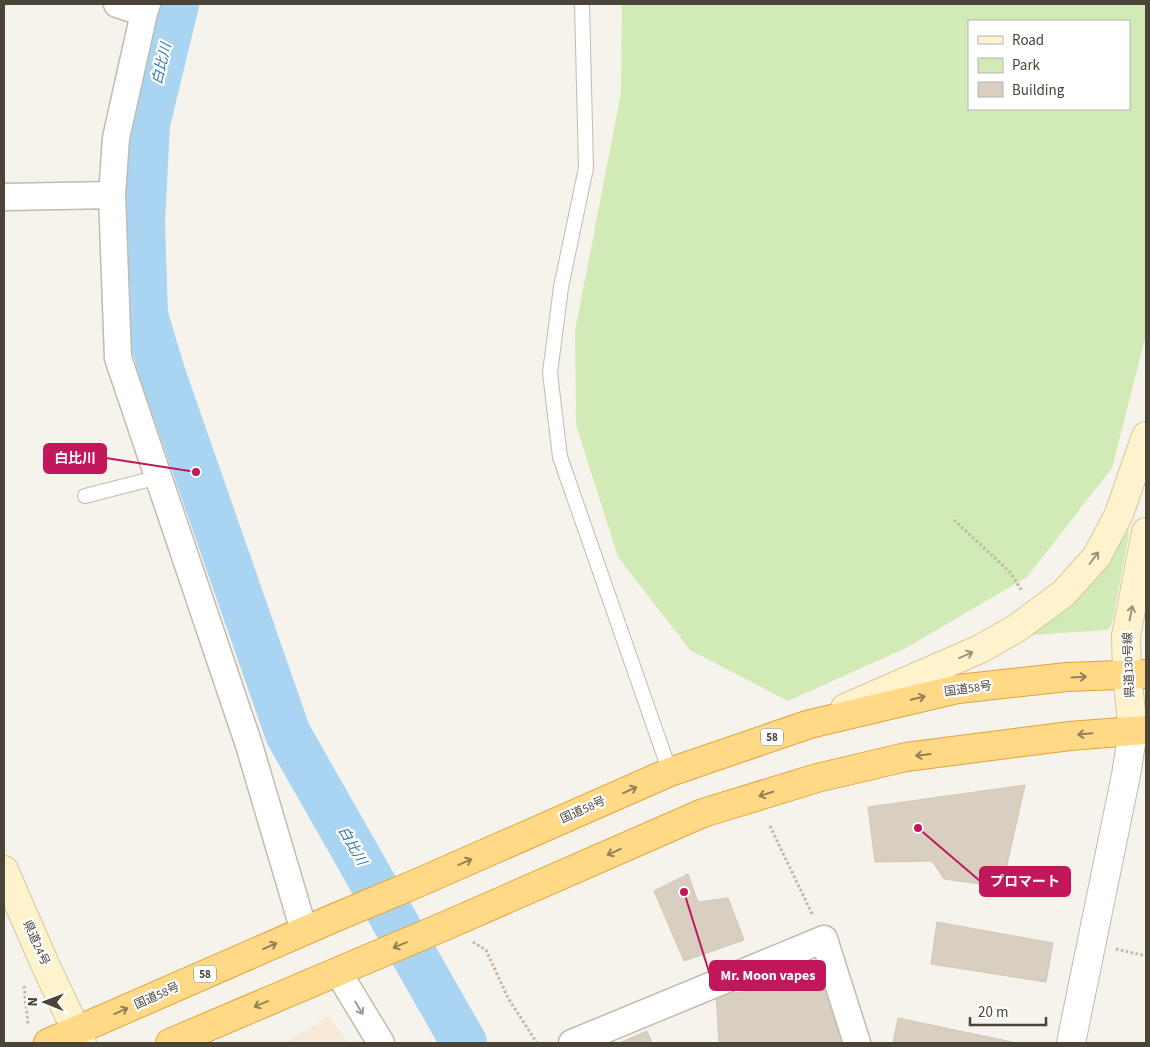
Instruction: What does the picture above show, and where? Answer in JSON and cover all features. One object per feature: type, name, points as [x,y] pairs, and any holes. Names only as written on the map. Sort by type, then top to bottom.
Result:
[{"type":"highway","name":"国道58号","points":[[48,1043],[79,1037],[304,931],[670,772],[810,724],[958,689],[1067,677],[1137,674]]},
{"type":"highway","points":[[170,1043],[445,926],[703,813],[817,778],[906,757],[1070,736],[1140,730]]},
{"type":"main road","points":[[810,724],[980,649],[1017,628],[1064,593],[1097,556],[1119,514],[1146,436]]},
{"type":"main road","name":"県道130号線","points":[[1140,730],[1137,674],[1126,636],[1146,532]]},
{"type":"main road","name":"県道130号線","points":[[1140,730],[1146,694]]},
{"type":"main road","name":"県道24号","points":[[4,870],[79,1037]]},
{"type":"street","points":[[117,4],[146,8],[116,138],[112,195],[118,358],[249,745],[304,931]]},
{"type":"street","points":[[4,197],[112,195]]},
{"type":"street","points":[[1071,1043],[1126,775],[1140,730]]},
{"type":"street","points":[[572,1043],[824,939],[857,1043]]},
{"type":"street","points":[[346,968],[381,1043]]},
{"type":"lane","points":[[582,4],[586,168],[561,286],[550,373],[560,457],[670,772]]},
{"type":"lane","points":[[85,496],[159,477]]},
{"type":"path","points":[[954,520],[1010,572],[1026,598]]},
{"type":"path","points":[[770,826],[824,939]]},
{"type":"path","points":[[445,926],[486,950],[508,998],[537,1043]]},
{"type":"path","points":[[24,982],[28,1025]]},
{"type":"shaded area","points":[[329,1016],[348,1043],[284,1043],[286,1042]]},
{"type":"green space","points":[[622,4],[1146,4],[1146,335],[1112,468],[1027,577],[906,648],[788,701],[690,650],[618,557],[576,425],[575,331],[621,93]]},
{"type":"green space","points":[[1129,524],[1128,540],[1112,623],[1108,630],[1030,635]]},
{"type":"building","points":[[1025,785],[1002,887],[944,879],[932,861],[875,862],[868,807]]},
{"type":"building","points":[[688,874],[698,902],[728,898],[744,940],[684,961],[654,891]]},
{"type":"building","points":[[937,922],[1053,943],[1046,982],[931,964]]},
{"type":"building","points":[[826,983],[844,1043],[719,1043],[716,995]]},
{"type":"building","points":[[898,1018],[1017,1043],[893,1043]]},
{"type":"building","points":[[647,1031],[652,1043],[619,1043]]},
{"type":"waterway","name":"白比川","points":[[176,4],[147,124],[142,222],[145,315],[162,372],[288,734],[464,1043]]},
{"type":"place","name":"白比川","points":[[196,472]]},
{"type":"place","name":"プロマート","points":[[918,828]]},
{"type":"place","name":"Mr. Moon vapes","points":[[684,892]]}]
